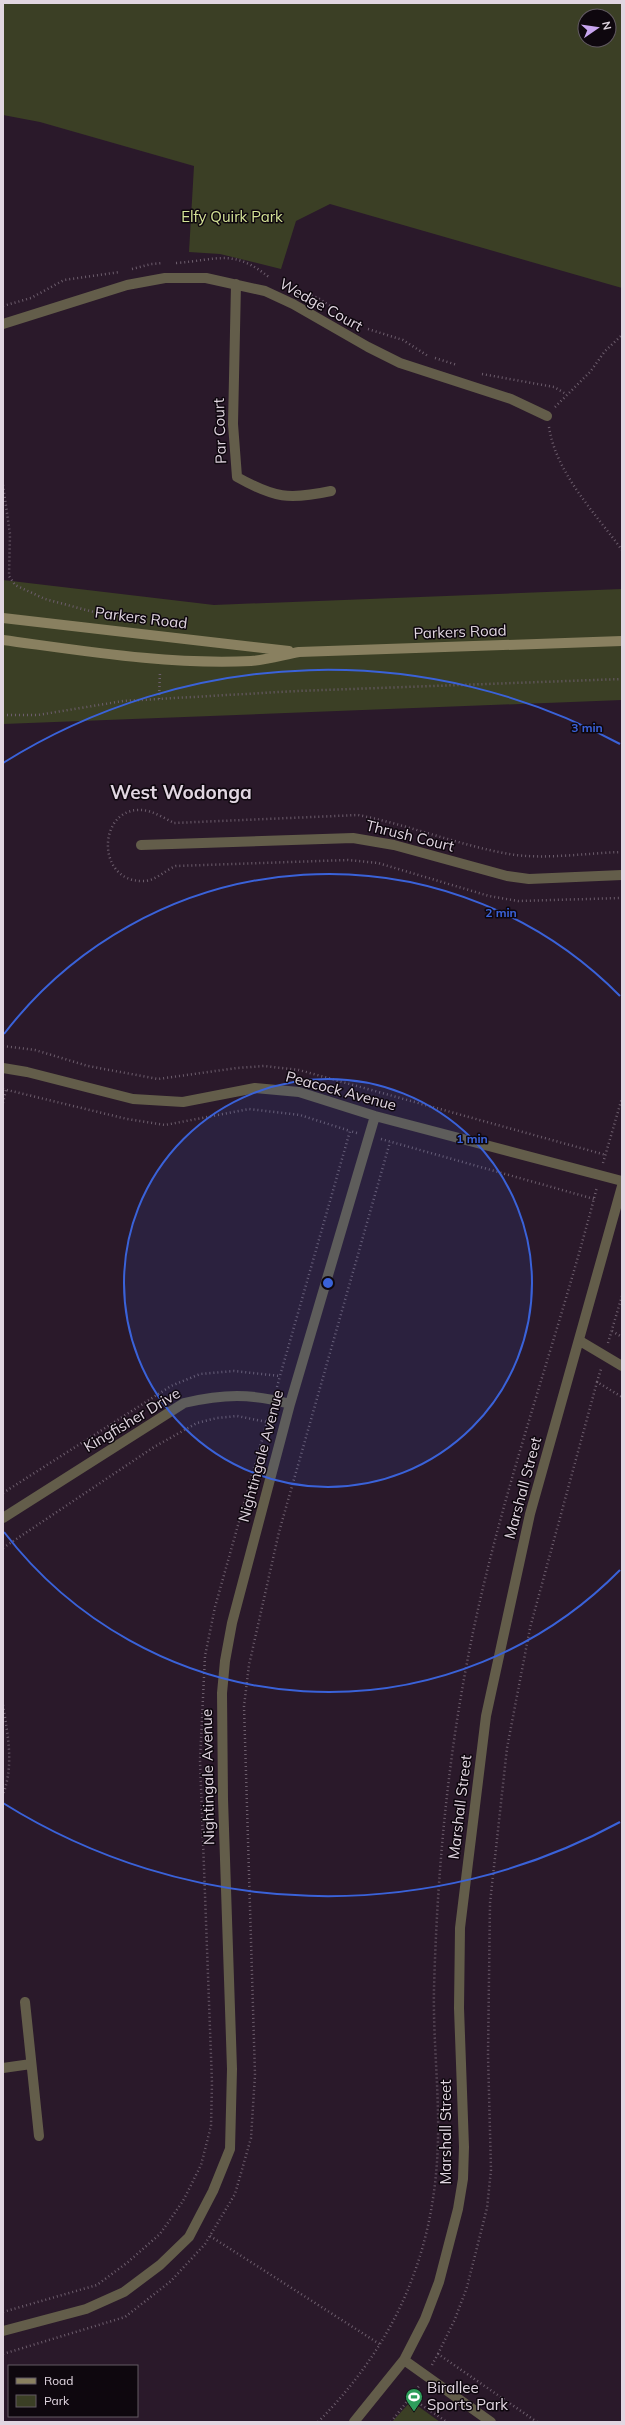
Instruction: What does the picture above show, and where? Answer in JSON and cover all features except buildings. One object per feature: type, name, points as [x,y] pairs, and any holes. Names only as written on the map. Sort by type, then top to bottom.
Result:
[{"type":"main road","name":"Parkers Road","points":[[3,618],[299,652],[622,641]]},
{"type":"main road","name":"Parkers Road","points":[[3,640],[160,658],[252,661],[299,652]]},
{"type":"street","name":"Wedge Court","points":[[3,324],[36,315],[120,287],[158,280],[206,278],[265,291],[293,304],[368,347],[400,363],[511,400],[547,416]]},
{"type":"street","name":"Par Court","points":[[236,284],[233,424],[237,477],[256,488],[281,497],[305,496],[331,491]]},
{"type":"street","name":"Thrush Court","points":[[141,845],[353,838],[394,845],[507,876],[529,879],[622,875]]},
{"type":"street","name":"Peacock Avenue","points":[[3,1068],[27,1072],[133,1099],[183,1102],[255,1088],[280,1089],[299,1092],[375,1116],[622,1181]]},
{"type":"street","name":"Nightingale Avenue","points":[[3,2331],[86,2309],[124,2292],[160,2265],[189,2237],[213,2191],[230,2149],[232,2069],[223,1799],[222,1693],[232,1623],[290,1404],[375,1116]]},
{"type":"street","name":"Marshall Street","points":[[354,2422],[404,2360],[425,2319],[439,2282],[458,2208],[463,2178],[459,2008],[460,1928],[486,1716],[530,1514],[580,1341],[622,1186]]},
{"type":"street","points":[[580,1341],[622,1366]]},
{"type":"street","name":"Kingfisher Drive","points":[[3,1518],[184,1403],[211,1396],[238,1394],[290,1404]]},
{"type":"street","points":[[24,2002],[39,2136]]},
{"type":"street","points":[[3,2068],[31,2064]]},
{"type":"street","points":[[404,2360],[425,2377],[491,2422]]},
{"type":"path","points":[[622,334],[547,416],[551,442],[571,480],[622,550]]},
{"type":"path","points":[[3,485],[10,534],[9,576],[15,585],[45,599],[101,614],[144,617],[148,622],[149,634]]},
{"type":"path","points":[[159,699],[160,658]]},
{"type":"path","points":[[3,715],[38,715],[123,701],[538,680],[622,679]]},
{"type":"path","points":[[3,1103],[6,1090]]},
{"type":"path","points":[[3,2312],[97,2285],[128,2262],[160,2234],[183,2201],[201,2166],[212,2126],[212,2082],[200,1760],[205,1656],[217,1600],[350,1130],[594,1199]]},
{"type":"path","points":[[3,2354],[124,2317],[171,2281],[210,2236],[235,2194],[251,2138],[255,2074],[244,1706],[249,1665],[279,1532],[390,1142]]},
{"type":"path","points":[[391,2422],[411,2398],[425,2377],[455,2319],[467,2287],[486,2208],[491,2170],[488,2055],[490,1903],[507,1748],[530,1628],[604,1356],[622,1296]]},
{"type":"path","points":[[612,1331],[622,1337]]},
{"type":"path","points":[[3,1493],[171,1386],[200,1374],[234,1371],[280,1376]]},
{"type":"path","points":[[597,1382],[622,1397]]},
{"type":"path","points":[[3,1548],[154,1447],[197,1423],[238,1416],[267,1422]]},
{"type":"path","points":[[3,1705],[11,1758],[10,1771],[3,1795]]},
{"type":"path","points":[[210,2236],[381,2345]]},
{"type":"path","points":[[438,2354],[537,2422]]},
{"type":"path","points":[[411,2398],[446,2422]]},
{"type":"green space","name":"Elfy Quirk Park","points":[[3,3],[622,3],[622,288],[330,204],[296,221],[281,269],[220,254],[189,252],[194,166],[40,122],[3,115]]},
{"type":"green space","points":[[3,580],[214,605],[622,589],[622,700],[3,724]]},
{"type":"green space","name":"Birallee Sports Park","points":[[411,2401],[440,2422],[392,2422]]},
{"type":"place","name":"Birallee Sports Park","points":[[414,2412]]},
{"type":"district","name":"West Wodonga","points":[[181,792]]}]
